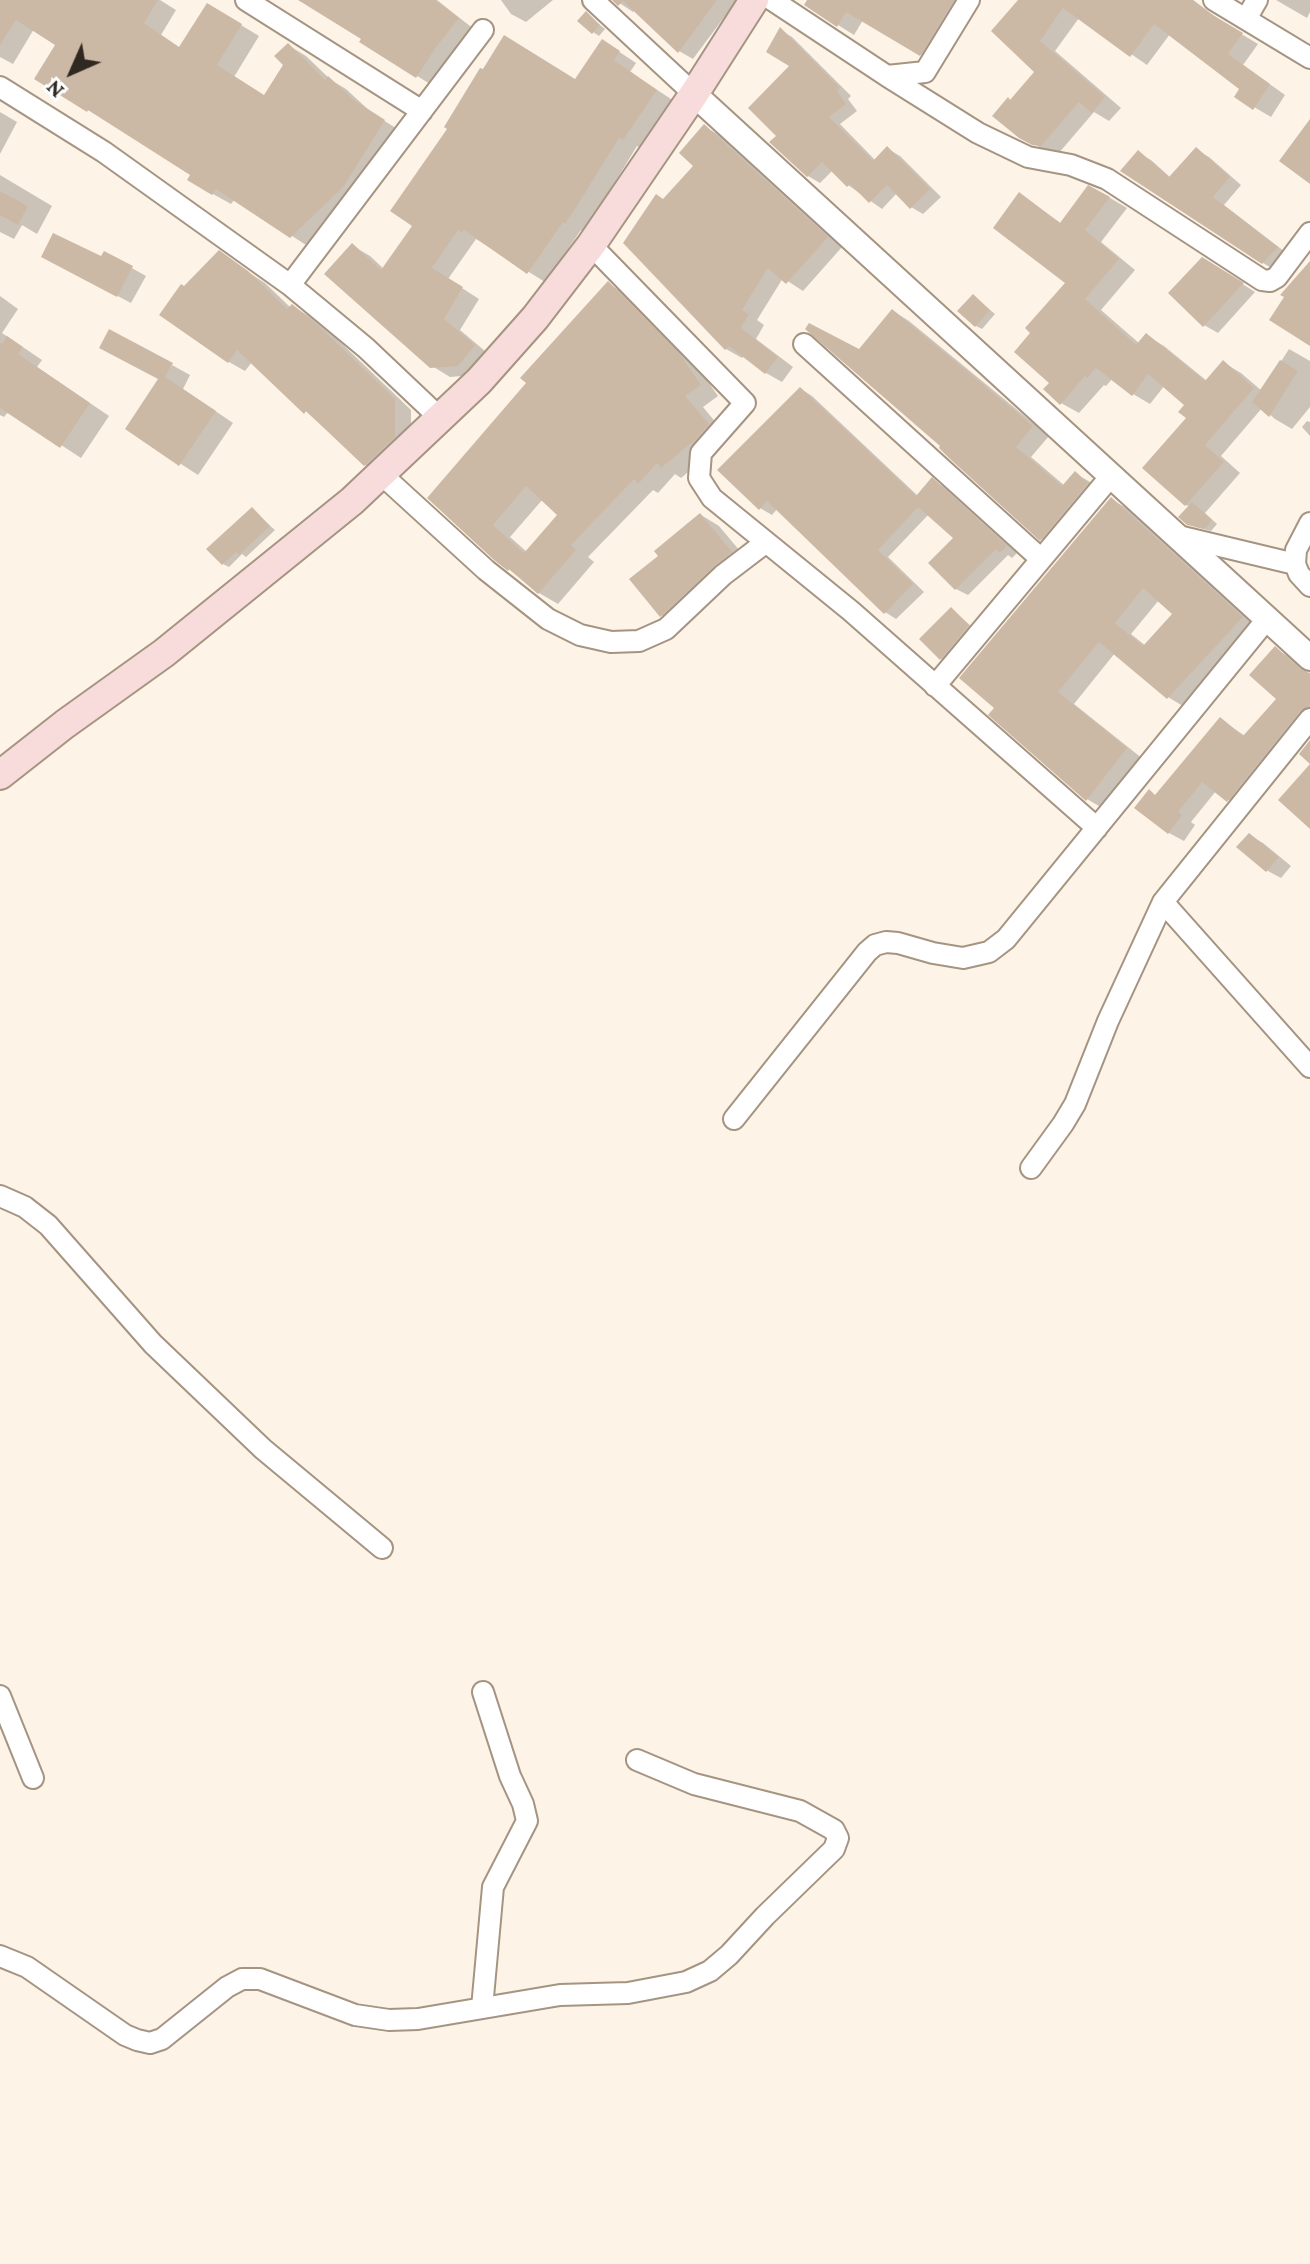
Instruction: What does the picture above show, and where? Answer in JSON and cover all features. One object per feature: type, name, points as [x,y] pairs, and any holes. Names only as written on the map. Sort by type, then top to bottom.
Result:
[{"type":"main road","points":[[0,775],[164,653],[352,501],[479,381],[535,318],[591,245],[754,0]]},
{"type":"street","points":[[246,0],[422,111]]},
{"type":"street","points":[[593,0],[1310,658]]},
{"type":"street","points":[[772,0],[978,133],[1028,157],[1071,165],[1107,179],[1262,280],[1270,281],[1277,277],[1310,233]]},
{"type":"street","points":[[887,76],[925,72],[969,0]]},
{"type":"street","points":[[1214,0],[1310,58]]},
{"type":"street","points":[[1246,19],[1257,0]]},
{"type":"street","points":[[290,285],[483,30]]},
{"type":"street","points":[[0,87],[104,152],[290,285],[366,348],[441,419]]},
{"type":"street","points":[[591,245],[745,403],[701,453],[699,478],[712,498],[851,611],[1097,828]]},
{"type":"street","points":[[804,344],[1041,559]]},
{"type":"street","points":[[381,474],[486,570],[548,619],[580,635],[611,642],[639,641],[666,629],[723,575],[765,543]]},
{"type":"street","points":[[935,686],[1111,476]]},
{"type":"street","points":[[1310,523],[1296,550],[1295,564],[1310,586]]},
{"type":"street","points":[[1174,535],[1295,564]]},
{"type":"street","points":[[734,1119],[875,945],[898,943],[963,958],[989,952],[1006,939],[1267,619]]},
{"type":"street","points":[[1031,1168],[1075,1104],[1108,1021],[1163,902],[1310,719]]},
{"type":"street","points":[[1163,902],[1310,1067]]},
{"type":"street","points":[[0,1196],[25,1207],[48,1225],[153,1344],[263,1449],[382,1548]]},
{"type":"street","points":[[482,2008],[493,1887],[527,1821],[483,1692]]},
{"type":"street","points":[[0,1696],[33,1778]]},
{"type":"street","points":[[0,1956],[27,1967],[125,2035],[150,2043],[162,2039],[227,1987],[242,1979],[260,1979],[355,2015],[389,2020],[418,2019],[560,1995],[628,1993],[686,1982],[710,1971],[729,1955],[837,1845],[838,1838],[834,1830],[800,1811],[694,1784],[637,1760]]},
{"type":"building","points":[[0,0],[158,0],[144,23],[179,47],[207,3],[242,24],[217,65],[264,95],[283,65],[274,56],[288,43],[325,80],[328,76],[354,100],[385,120],[344,186],[290,238],[216,189],[212,195],[187,180],[190,175],[34,79],[55,45],[16,20],[0,45]]},
{"type":"building","points":[[298,0],[435,0],[459,18],[416,78]]},
{"type":"building","points":[[612,0],[717,0],[678,53],[623,1],[618,6]]},
{"type":"building","points":[[807,0],[954,0],[920,56],[846,12],[837,27],[804,5]]},
{"type":"building","points":[[1018,0],[1193,0],[1243,33],[1228,54],[1270,84],[1253,110],[1234,97],[1239,89],[1154,24],[1130,57],[1063,8],[1040,41],[1105,97],[1092,113],[1079,102],[1041,146],[1032,145],[992,116],[1034,72],[991,31]]},
{"type":"building","points":[[586,11],[600,25],[592,34],[577,21]]},
{"type":"building","points":[[780,27],[840,88],[837,91],[846,104],[829,117],[873,161],[887,146],[930,189],[910,209],[887,185],[869,203],[850,184],[847,187],[822,162],[807,177],[769,142],[776,136],[748,108],[789,66],[766,52]]},
{"type":"building","points":[[504,35],[575,79],[602,39],[620,51],[614,60],[657,90],[623,140],[619,138],[565,224],[563,222],[527,274],[464,230],[462,233],[458,230],[432,268],[463,287],[444,319],[475,345],[458,366],[430,368],[324,274],[352,243],[381,270],[412,226],[390,211],[447,129],[444,127]]},
{"type":"building","points":[[1310,119],[1310,184],[1279,161]]},
{"type":"building","points":[[704,124],[828,237],[786,284],[768,268],[742,310],[749,314],[741,328],[778,357],[765,374],[729,346],[725,350],[623,243],[656,194],[663,199],[693,166],[679,153]]},
{"type":"building","points":[[1196,147],[1230,177],[1213,197],[1278,247],[1262,264],[1120,171],[1138,150],[1169,177]]},
{"type":"building","points":[[1088,185],[1110,197],[1085,230],[1119,259],[1085,299],[1136,345],[1146,333],[1205,381],[1223,360],[1254,388],[1205,445],[1224,462],[1185,506],[1142,468],[1186,418],[1178,412],[1184,405],[1148,374],[1132,396],[1096,368],[1060,405],[1043,389],[1049,383],[1014,352],[1030,333],[1025,328],[1065,283],[993,228],[1019,192],[1060,223]]},
{"type":"building","points":[[0,191],[28,206],[18,225],[0,215]]},
{"type":"building","points":[[53,233],[101,256],[104,251],[133,266],[117,297],[41,257]]},
{"type":"building","points":[[219,250],[248,271],[287,309],[292,304],[319,326],[395,399],[395,437],[364,466],[237,350],[228,363],[159,315],[181,284],[184,286]]},
{"type":"building","points":[[1202,257],[1244,283],[1203,327],[1168,293]]},
{"type":"building","points":[[1310,261],[1310,346],[1269,320],[1284,297],[1280,295]]},
{"type":"building","points":[[608,281],[679,353],[701,385],[685,396],[709,424],[661,468],[657,463],[638,484],[634,479],[571,545],[576,550],[538,594],[494,560],[427,498],[526,383],[520,378]],"holes":[[[526,486],[557,515],[524,553],[493,525]]]},
{"type":"building","points":[[973,294],[990,310],[975,327],[957,311]]},
{"type":"building","points":[[892,309],[1033,426],[1016,447],[1062,486],[1075,471],[1088,483],[1040,541],[949,458],[940,446],[805,329],[809,323],[859,349]]},
{"type":"building","points":[[109,329],[173,363],[165,377],[216,411],[179,466],[125,429],[158,379],[99,348]]},
{"type":"building","points":[[7,336],[23,347],[18,354],[90,403],[60,448],[0,408],[0,342],[2,344]]},
{"type":"building","points":[[1280,360],[1298,371],[1269,417],[1252,402]]},
{"type":"building","points":[[800,387],[916,496],[932,477],[1007,546],[999,553],[996,549],[955,590],[928,563],[953,538],[918,507],[878,550],[913,584],[884,614],[767,501],[759,510],[717,470]]},
{"type":"building","points":[[1111,497],[1243,617],[1167,699],[1099,642],[1058,692],[1127,748],[1086,801],[988,715],[994,708],[959,678]],"holes":[[[1143,588],[1172,614],[1143,646],[1115,623]]]},
{"type":"building","points":[[1192,502],[1212,520],[1205,529],[1187,525],[1178,517]]},
{"type":"building","points":[[252,507],[270,526],[239,555],[236,552],[222,565],[206,549]]},
{"type":"building","points":[[700,513],[732,552],[660,617],[629,579],[658,556],[654,551]]},
{"type":"building","points":[[951,607],[969,625],[940,660],[919,639]]},
{"type":"building","points":[[1275,646],[1300,669],[1310,673],[1310,706],[1300,711],[1227,802],[1202,782],[1178,812],[1182,815],[1168,834],[1134,808],[1149,789],[1155,795],[1220,717],[1243,736],[1276,699],[1249,675]]},
{"type":"building","points":[[1310,740],[1310,764],[1299,754]]},
{"type":"building","points":[[1310,764],[1310,829],[1278,800]]},
{"type":"building","points":[[1249,833],[1279,857],[1266,872],[1236,847]]}]
